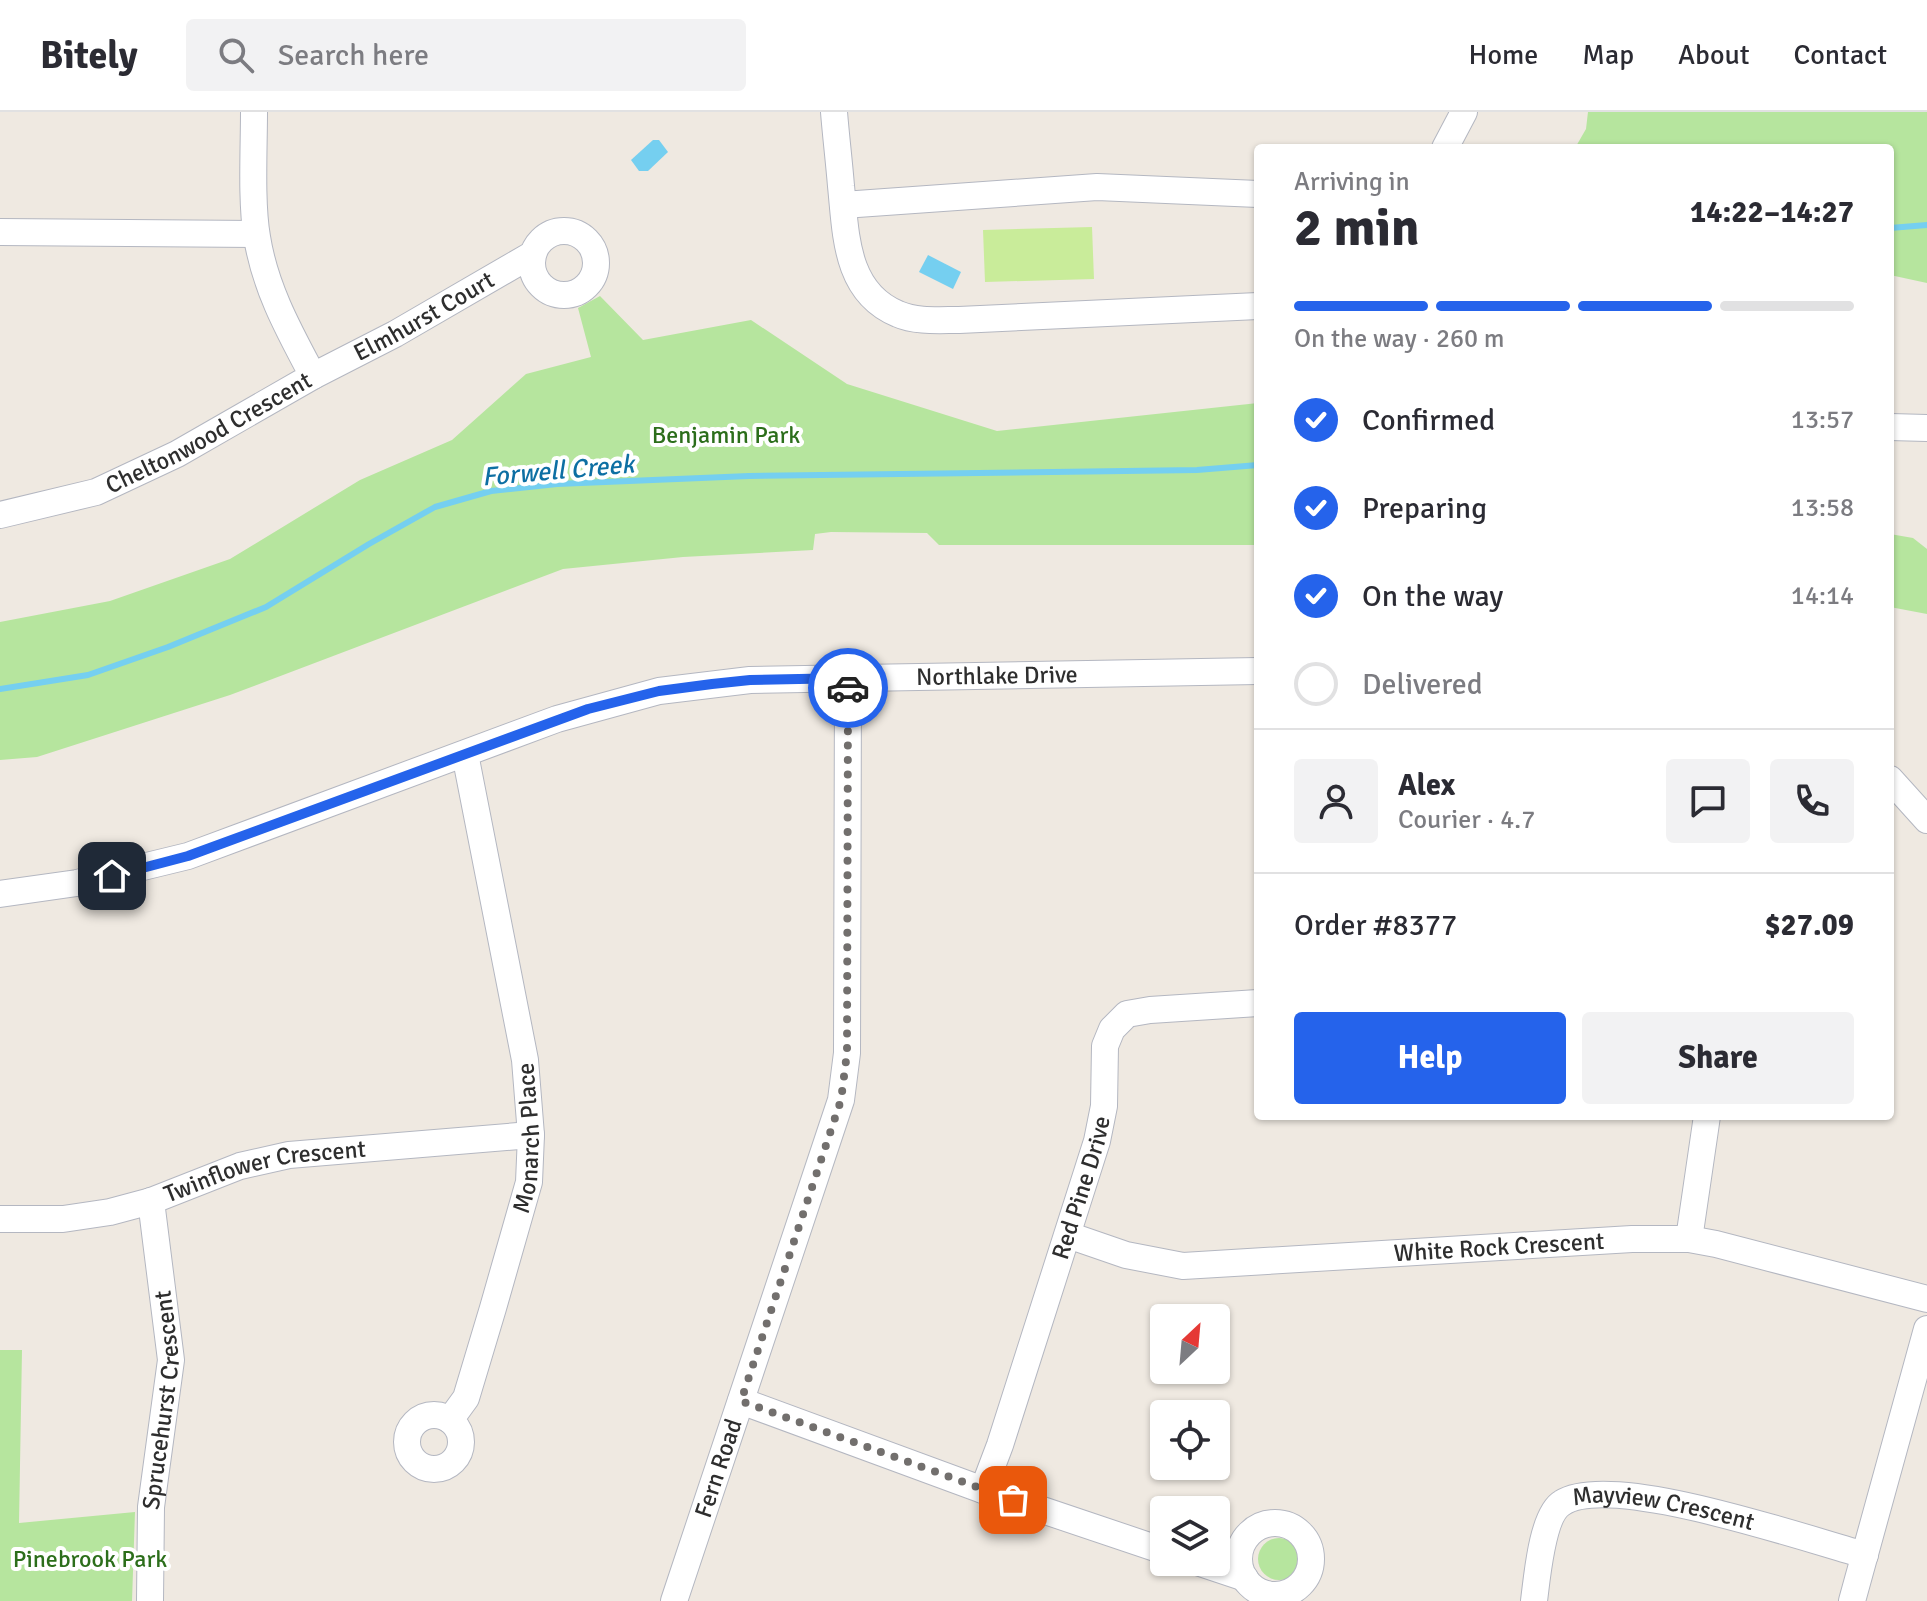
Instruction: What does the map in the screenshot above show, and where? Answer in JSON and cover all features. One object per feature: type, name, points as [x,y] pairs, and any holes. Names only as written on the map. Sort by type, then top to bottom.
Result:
[{"type":"street","name":"Cheltonwood Crescent","points":[[0,515],[96,492],[177,454],[313,376],[278,310],[262,263],[256,234],[254,112]]},
{"type":"street","points":[[834,112],[849,255],[861,283],[870,295],[886,307],[911,318],[959,320],[1254,307]]},
{"type":"street","points":[[1447,144],[1464,112]]},
{"type":"street","points":[[843,205],[1097,187],[1254,194]]},
{"type":"street","points":[[0,232],[256,234]]},
{"type":"street","name":"Elmhurst Court","points":[[313,376],[395,334],[533,254]]},
{"type":"street","points":[[1894,427],[1927,428]]},
{"type":"street","name":"Northlake Drive","points":[[0,894],[112,876],[188,856],[588,709],[647,693],[750,680],[1254,671]]},
{"type":"street","name":"Fern Road","points":[[674,1601],[841,1100],[847,1053],[848,678]]},
{"type":"street","name":"Monarch Place","points":[[450,1420],[466,1398],[529,1182],[531,1135],[525,1060],[465,754]]},
{"type":"street","points":[[1894,783],[1927,820]]},
{"type":"street","name":"Red Pine Drive","points":[[983,1490],[1097,1141],[1104,1106],[1105,1046],[1112,1029],[1127,1014],[1254,1003]]},
{"type":"street","points":[[1689,1239],[1706,1120]]},
{"type":"street","name":"Twinflower Crescent","points":[[0,1219],[63,1219],[110,1212],[151,1201],[240,1166],[289,1155],[531,1135]]},
{"type":"street","name":"Sprucehurst Crescent","points":[[150,1601],[151,1507],[171,1360],[151,1201]]},
{"type":"street","name":"White Rock Crescent","points":[[1068,1235],[1126,1255],[1183,1266],[1632,1239],[1689,1239],[1927,1299]]},
{"type":"street","points":[[1852,1601],[1920,1384],[1927,1329]]},
{"type":"street","points":[[741,1401],[983,1490],[1150,1546]]},
{"type":"street","name":"Mayview Crescent","points":[[1534,1601],[1550,1517],[1561,1503],[1587,1494],[1641,1496],[1686,1505],[1865,1555]]},
{"type":"street","points":[[1230,1573],[1245,1578]]},
{"type":"green space","points":[[1588,112],[1927,112],[1927,283],[1894,276],[1894,144],[1577,144],[1586,129]]},
{"type":"green space","points":[[1092,227],[1094,279],[985,282],[983,230]]},
{"type":"green space","name":"Benjamin Park","points":[[600,296],[643,340],[751,320],[847,384],[997,431],[1254,403],[1254,545],[939,545],[927,533],[831,532],[815,534],[813,550],[683,557],[563,569],[230,695],[37,757],[0,760],[0,622],[110,601],[230,559],[360,480],[452,440],[526,374],[591,357],[578,308]]},
{"type":"green space","points":[[1894,535],[1913,538],[1927,549],[1927,614],[1894,608]]},
{"type":"green space","name":"Pinebrook Park","points":[[0,1350],[22,1350],[19,1523],[135,1512],[132,1601],[0,1601]]},
{"type":"green space","points":[[1279,1538],[1294,1544],[1300,1559],[1294,1574],[1279,1580],[1264,1574],[1258,1559],[1264,1544]]},
{"type":"water","points":[[653,140],[659,140],[668,152],[648,171],[639,171],[631,160]]},
{"type":"water","points":[[928,255],[961,272],[953,289],[919,272]]},
{"type":"waterway","name":"Forwell Creek","points":[[1894,228],[1927,225]]},
{"type":"waterway","name":"Forwell Creek","points":[[0,689],[88,675],[168,647],[266,607],[435,507],[491,491],[557,484],[749,476],[1197,470],[1254,465]]},
{"type":"way so far","points":[[848,688],[847,1053],[841,1100],[741,1401],[1013,1500]]},
{"type":"route","points":[[112,876],[188,856],[557,719],[636,696],[750,680],[848,678],[848,688]]}]
